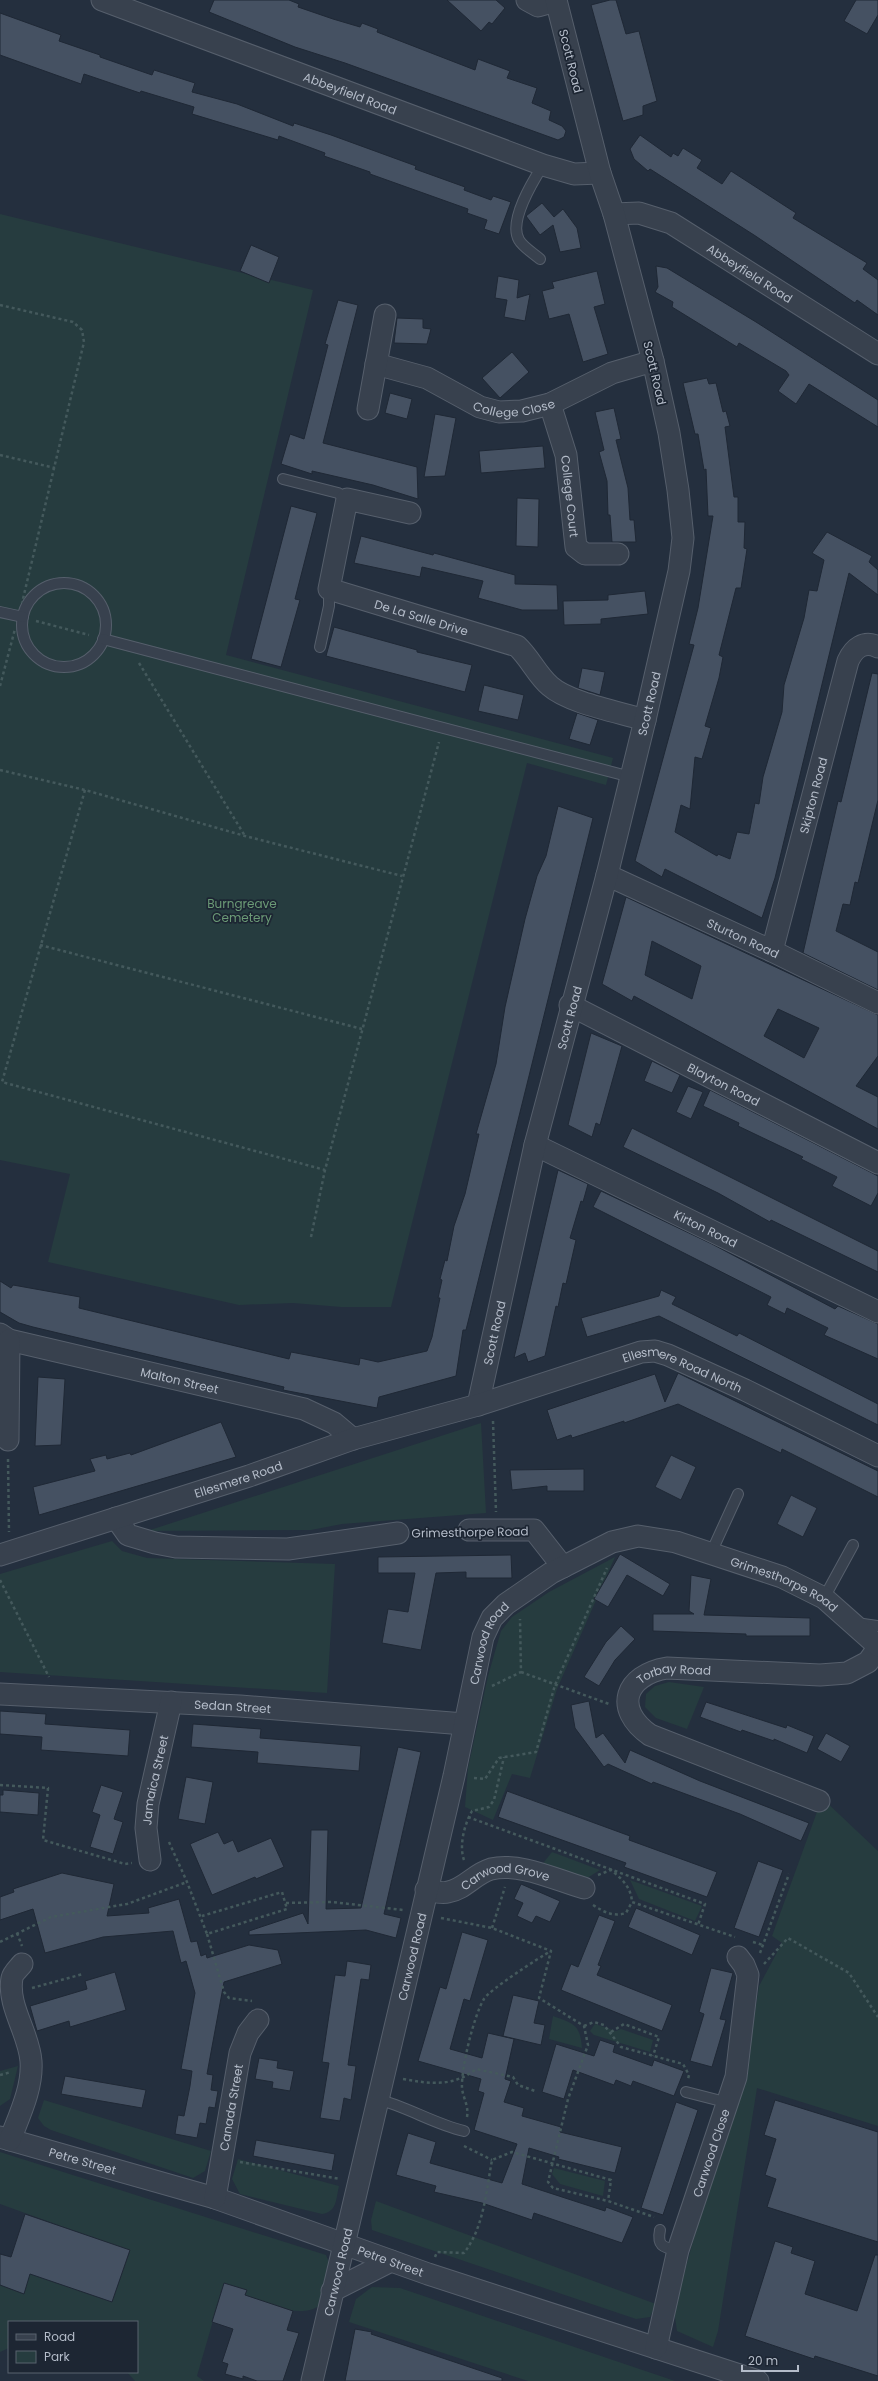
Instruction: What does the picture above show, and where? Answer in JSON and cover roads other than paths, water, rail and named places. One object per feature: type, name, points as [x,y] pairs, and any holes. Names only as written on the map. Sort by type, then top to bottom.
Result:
[{"type":"street","name":"Abbeyfield Road","points":[[102,0],[543,165],[574,174],[600,173]]},
{"type":"street","points":[[527,0],[538,6],[556,1]]},
{"type":"street","name":"Scott Road","points":[[485,1403],[535,1145],[570,1005],[607,875],[645,720],[679,571],[683,538],[678,490],[669,433],[653,361],[614,214],[600,173],[556,1]]},
{"type":"street","name":"Abbeyfield Road","points":[[614,214],[639,213],[671,223],[878,354]]},
{"type":"street","points":[[368,409],[385,316]]},
{"type":"street","name":"College Close","points":[[376,364],[427,378],[480,408],[522,411],[550,404],[612,373],[653,361]]},
{"type":"street","name":"College Court","points":[[550,404],[566,455],[576,547],[585,554],[618,554]]},
{"type":"street","points":[[329,589],[347,499],[410,513]]},
{"type":"street","name":"De La Salle Drive","points":[[329,589],[517,646],[525,654],[549,686],[562,696],[645,720]]},
{"type":"street","name":"Skipton Road","points":[[772,951],[848,661],[854,650],[870,646]]},
{"type":"street","name":"Sturton Road","points":[[607,875],[772,951],[878,1004]]},
{"type":"street","name":"Blayton Road","points":[[570,1005],[878,1163]]},
{"type":"street","name":"Kirton Road","points":[[535,1145],[878,1312]]},
{"type":"street","points":[[4,1337],[5,1429]]},
{"type":"street","name":"Malton Street","points":[[4,1337],[304,1409],[334,1423],[353,1439]]},
{"type":"street","name":"Ellesmere Road North","points":[[485,1403],[641,1352],[655,1351],[745,1390],[878,1456]]},
{"type":"street","name":"Ellesmere Road","points":[[4,1554],[249,1476],[353,1439],[485,1403]]},
{"type":"street","name":"Grimesthorpe Road","points":[[116,1518],[128,1536],[176,1547],[288,1549],[398,1533]]},
{"type":"street","name":"Grimesthorpe Road","points":[[469,1530],[534,1530],[563,1567],[612,1542],[638,1536],[676,1542],[782,1577],[824,1598],[878,1647]]},
{"type":"street","name":"Carwood Road","points":[[312,2381],[342,2243],[358,2182],[454,1776],[483,1637],[492,1618],[506,1604],[563,1567]]},
{"type":"street","name":"Torbay Road","points":[[819,1801],[650,1735],[641,1728],[628,1710],[630,1690],[636,1681],[654,1670],[668,1668],[820,1675],[847,1673],[868,1662],[878,1647]]},
{"type":"street","name":"Sedan Street","points":[[0,1694],[171,1702],[464,1724]]},
{"type":"street","name":"Jamaica Street","points":[[150,1860],[146,1828],[148,1804],[171,1702]]},
{"type":"street","name":"Carwood Grove","points":[[426,1890],[446,1893],[462,1888],[473,1877],[491,1869],[519,1868],[584,1888]]},
{"type":"street","name":"Carwood Close","points":[[656,2348],[678,2250],[729,2103],[736,2076],[751,1972],[744,1965],[742,1945]]},
{"type":"street","points":[[5,2139],[29,2084],[31,2061],[28,2045],[11,1994],[12,1977],[22,1964]]},
{"type":"street","name":"Canada Street","points":[[215,2198],[240,2053],[248,2033],[258,2020]]},
{"type":"street","name":"Petre Street","points":[[5,2139],[215,2198],[428,2274],[656,2348],[731,2377],[758,2381]]},
{"type":"street","points":[[332,2291],[391,2261]]},
{"type":"lane","points":[[540,259],[519,240],[516,231],[523,198],[543,165]]},
{"type":"lane","points":[[283,479],[338,492],[347,499]]},
{"type":"lane","points":[[57,584],[71,584],[82,588],[99,602],[105,620],[103,639],[89,659],[77,666],[65,668],[50,666],[34,656],[26,644],[22,629],[21,617],[31,598],[42,589],[57,584]]},
{"type":"lane","points":[[320,647],[329,606],[329,589]]},
{"type":"lane","points":[[0,612],[21,617]]},
{"type":"lane","points":[[103,639],[444,726],[631,777]]},
{"type":"lane","points":[[711,1553],[738,1494]]},
{"type":"lane","points":[[824,1598],[853,1545]]},
{"type":"lane","points":[[851,1622],[878,1626]]},
{"type":"lane","points":[[686,2092],[729,2103]]},
{"type":"lane","points":[[377,2099],[407,2108],[445,2127],[464,2131]]},
{"type":"lane","points":[[660,2230],[658,2240],[661,2244],[668,2249],[678,2250]]},
{"type":"park label","name":"Burngreave Cemetery","points":[[242,910]]}]
